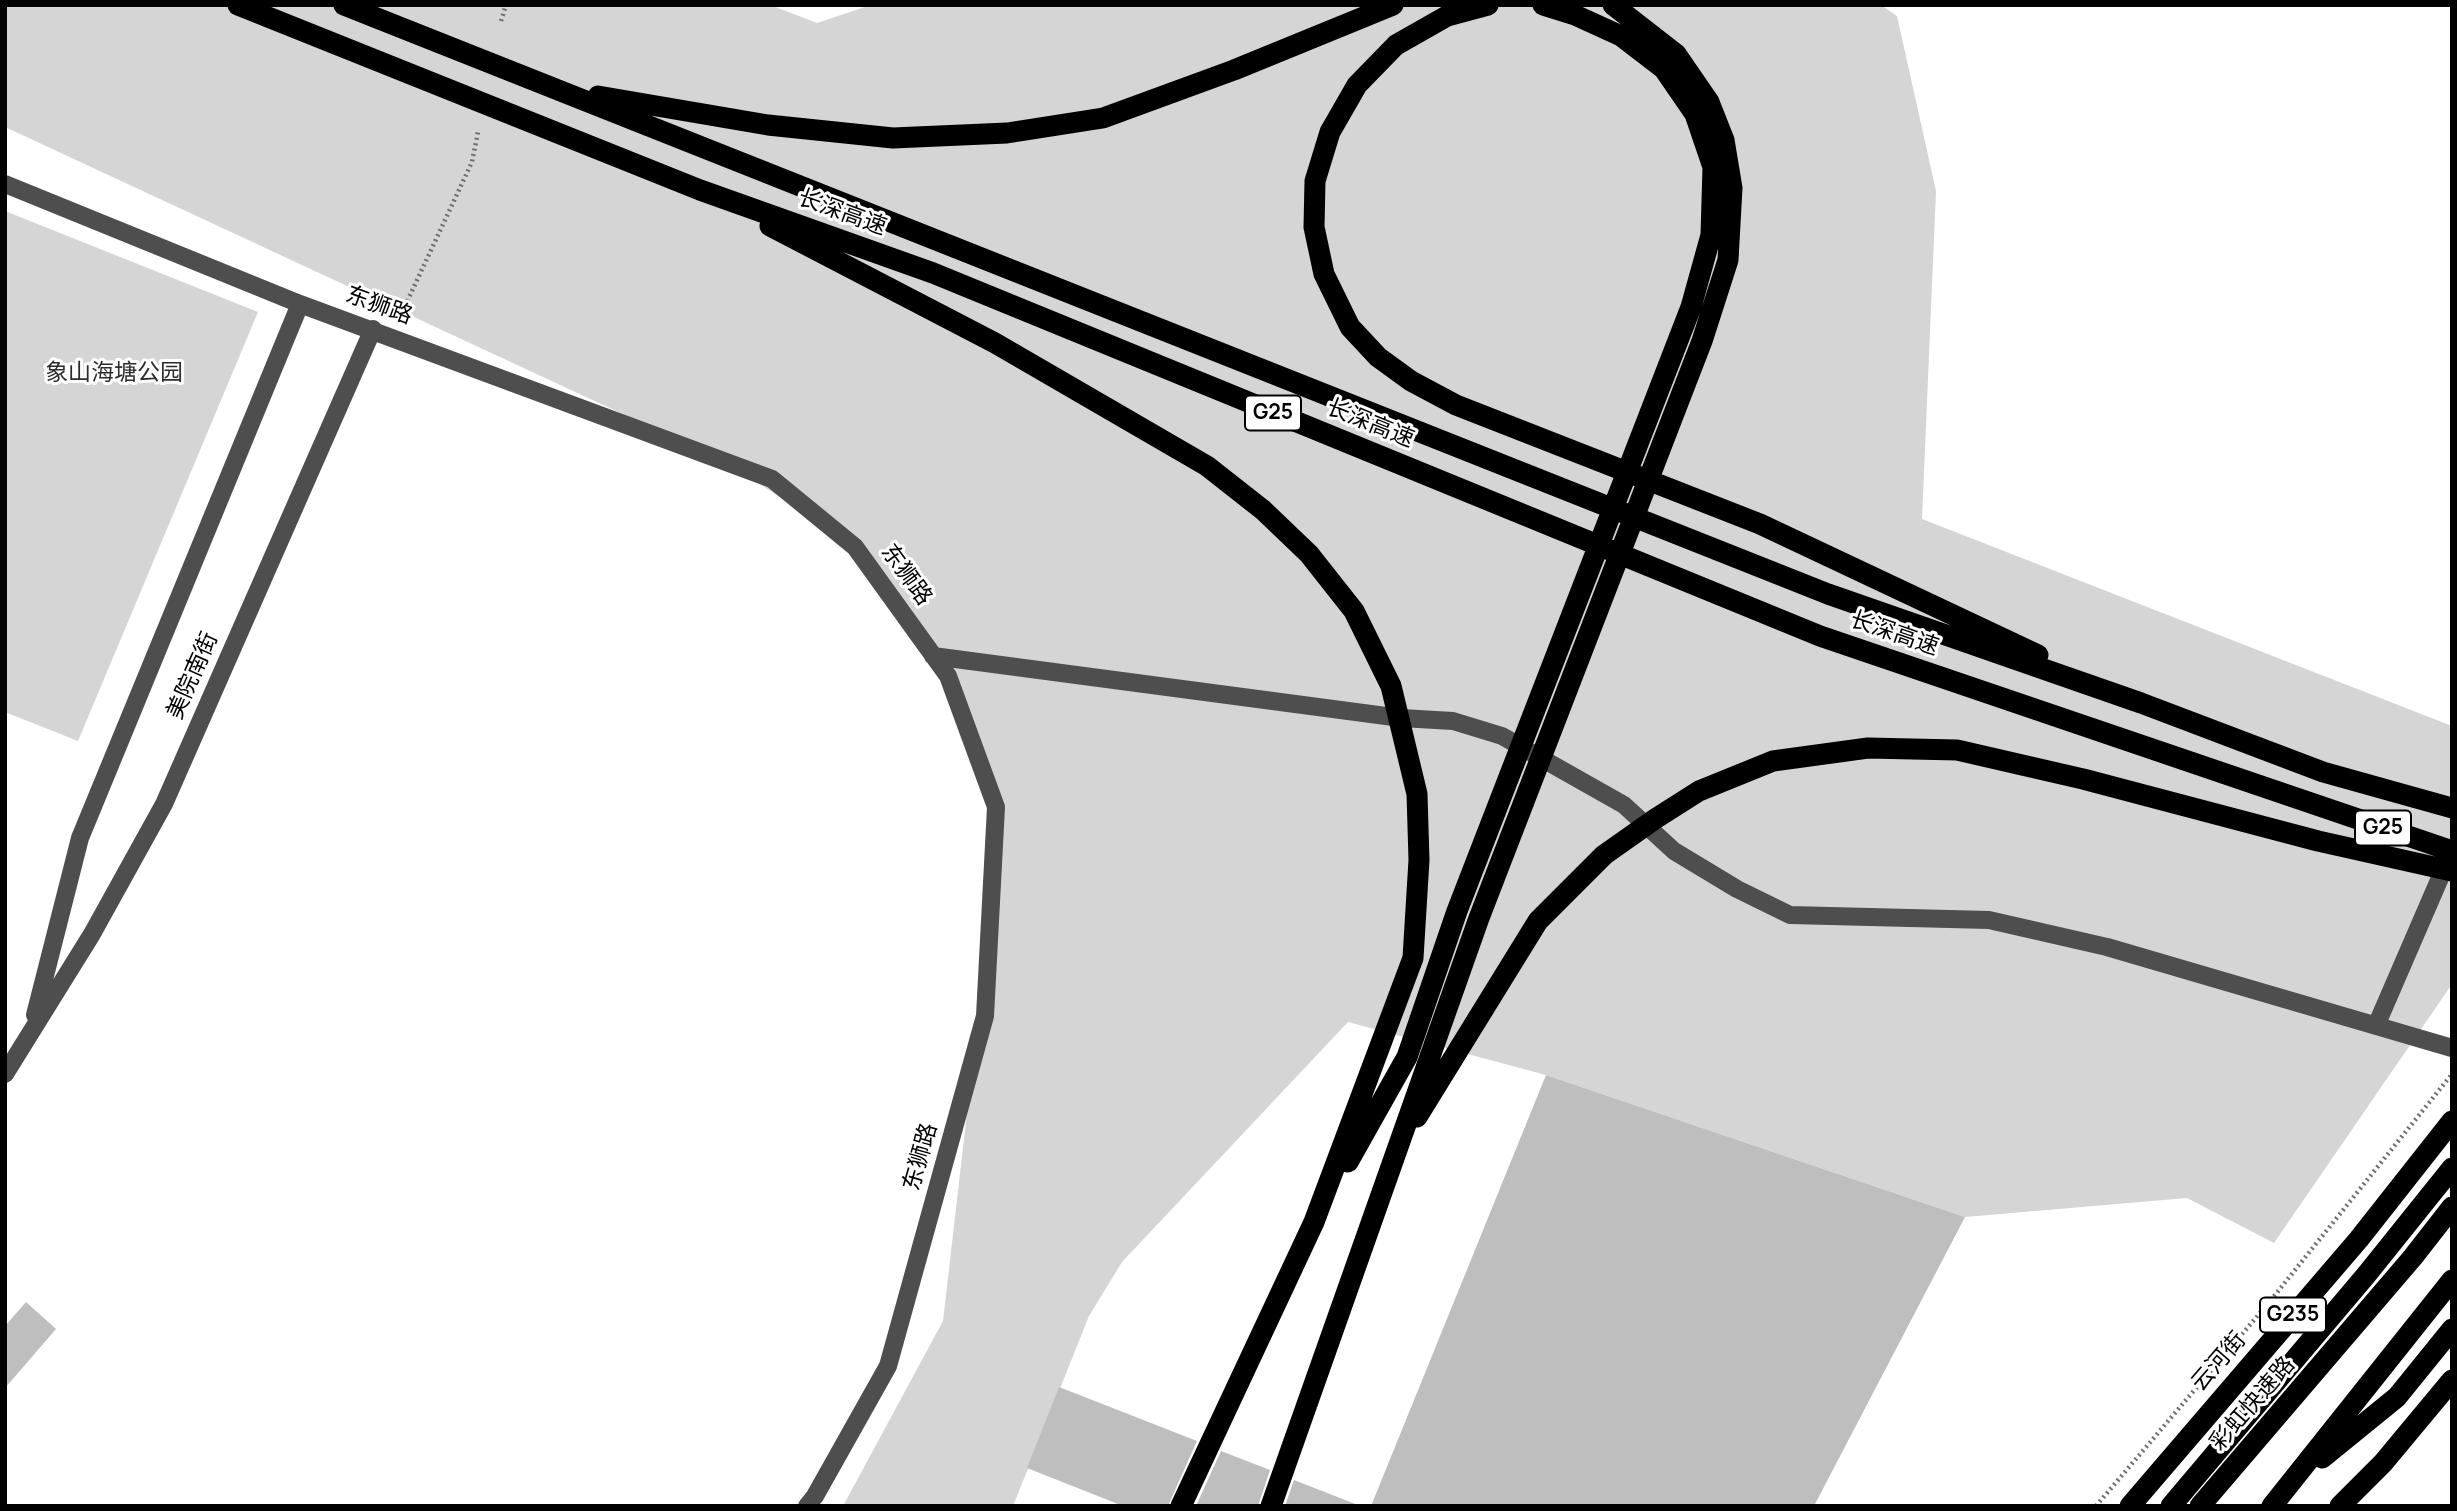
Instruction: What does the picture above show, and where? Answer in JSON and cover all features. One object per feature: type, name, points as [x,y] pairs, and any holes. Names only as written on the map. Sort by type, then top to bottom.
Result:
[{"type":"highway","name":"长深高速","points":[[238,5],[699,190],[933,273],[1820,636],[2452,851]]},
{"type":"highway","name":"长深高速","points":[[344,5],[1828,594],[2141,703],[2323,772],[2452,808]]},
{"type":"highway","points":[[554,89],[768,125],[893,138],[1007,133],[1116,113],[1393,5]]},
{"type":"highway","points":[[1488,5],[1447,16],[1396,45],[1357,85],[1330,132],[1315,181],[1314,227],[1324,274],[1350,327],[1378,357],[1411,381],[1456,405],[1760,524],[2141,703]]},
{"type":"highway","points":[[1183,1501],[1314,1222],[1407,1057],[1457,911],[1686,320],[1711,235],[1713,167],[1695,114],[1664,69],[1620,36],[1575,15],[1544,5]]},
{"type":"highway","points":[[1271,1506],[1390,1163],[1479,918],[1702,341],[1728,260],[1732,188],[1724,140],[1709,102],[1676,54],[1613,5]]},
{"type":"highway","points":[[699,190],[995,343],[1207,466],[1263,510],[1308,554],[1354,611],[1395,699],[1417,794],[1419,860],[1413,958],[1314,1222]]},
{"type":"highway","points":[[1390,1163],[1460,1044],[1538,920],[1604,855],[1655,819],[1699,791],[1773,761],[1868,748],[1957,750],[2083,779],[2318,841],[2452,871]]},
{"type":"highway","name":"云河街","points":[[2130,1506],[2359,1239],[2452,1121]]},
{"type":"highway","points":[[2171,1506],[2178,1494],[2367,1274],[2452,1168]]},
{"type":"highway","name":"彩虹快速路","points":[[2200,1506],[2413,1257],[2452,1207]]},
{"type":"highway","points":[[2272,1506],[2452,1280]]},
{"type":"highway","points":[[2291,1483],[2397,1397],[2452,1329]]},
{"type":"highway","points":[[2340,1506],[2383,1463],[2452,1380]]},
{"type":"street","name":"东狮路","points":[[5,184],[300,304],[772,479],[855,547],[948,676],[996,807],[985,1016],[887,1366],[816,1496],[807,1506]]},
{"type":"street","name":"美院南街","points":[[31,1029],[80,838],[300,304]]},
{"type":"street","name":"美院南街","points":[[5,1074],[92,934],[164,804],[373,329]]},
{"type":"street","points":[[933,656],[1401,718],[1453,721],[1502,736],[1624,805],[1674,851],[1737,889],[1790,915],[1989,920],[2107,947],[2452,1048]]},
{"type":"street","points":[[2376,1026],[2452,851]]},
{"type":"path","points":[[501,22],[506,5]]},
{"type":"path","points":[[391,337],[472,162],[478,132]]},
{"type":"path","points":[[2096,1506],[2271,1300],[2452,1074]]},
{"type":"green space","points":[[5,5],[770,5],[817,23],[871,5],[1881,5],[1897,16],[1936,191],[1922,519],[2452,726],[2452,984],[2274,1243],[2187,1198],[1965,1217],[1546,1075],[1348,1022],[1122,1262],[1089,1316],[1013,1506],[843,1506],[943,1321],[973,1061],[996,807],[933,656],[855,547],[728,463],[5,127]]},
{"type":"green space","name":"象山海塘公园","points":[[5,211],[258,312],[78,741],[5,712]]},
{"type":"building","points":[[1546,1075],[1965,1217],[1814,1506],[1371,1506]]},
{"type":"building","points":[[26,1302],[56,1329],[5,1388],[5,1326]]},
{"type":"building","points":[[1059,1387],[1197,1441],[1168,1506],[1123,1506],[1027,1468]]},
{"type":"building","points":[[1221,1451],[1270,1470],[1258,1506],[1196,1506]]},
{"type":"building","points":[[1294,1480],[1358,1505],[1358,1506],[1285,1506]]}]
